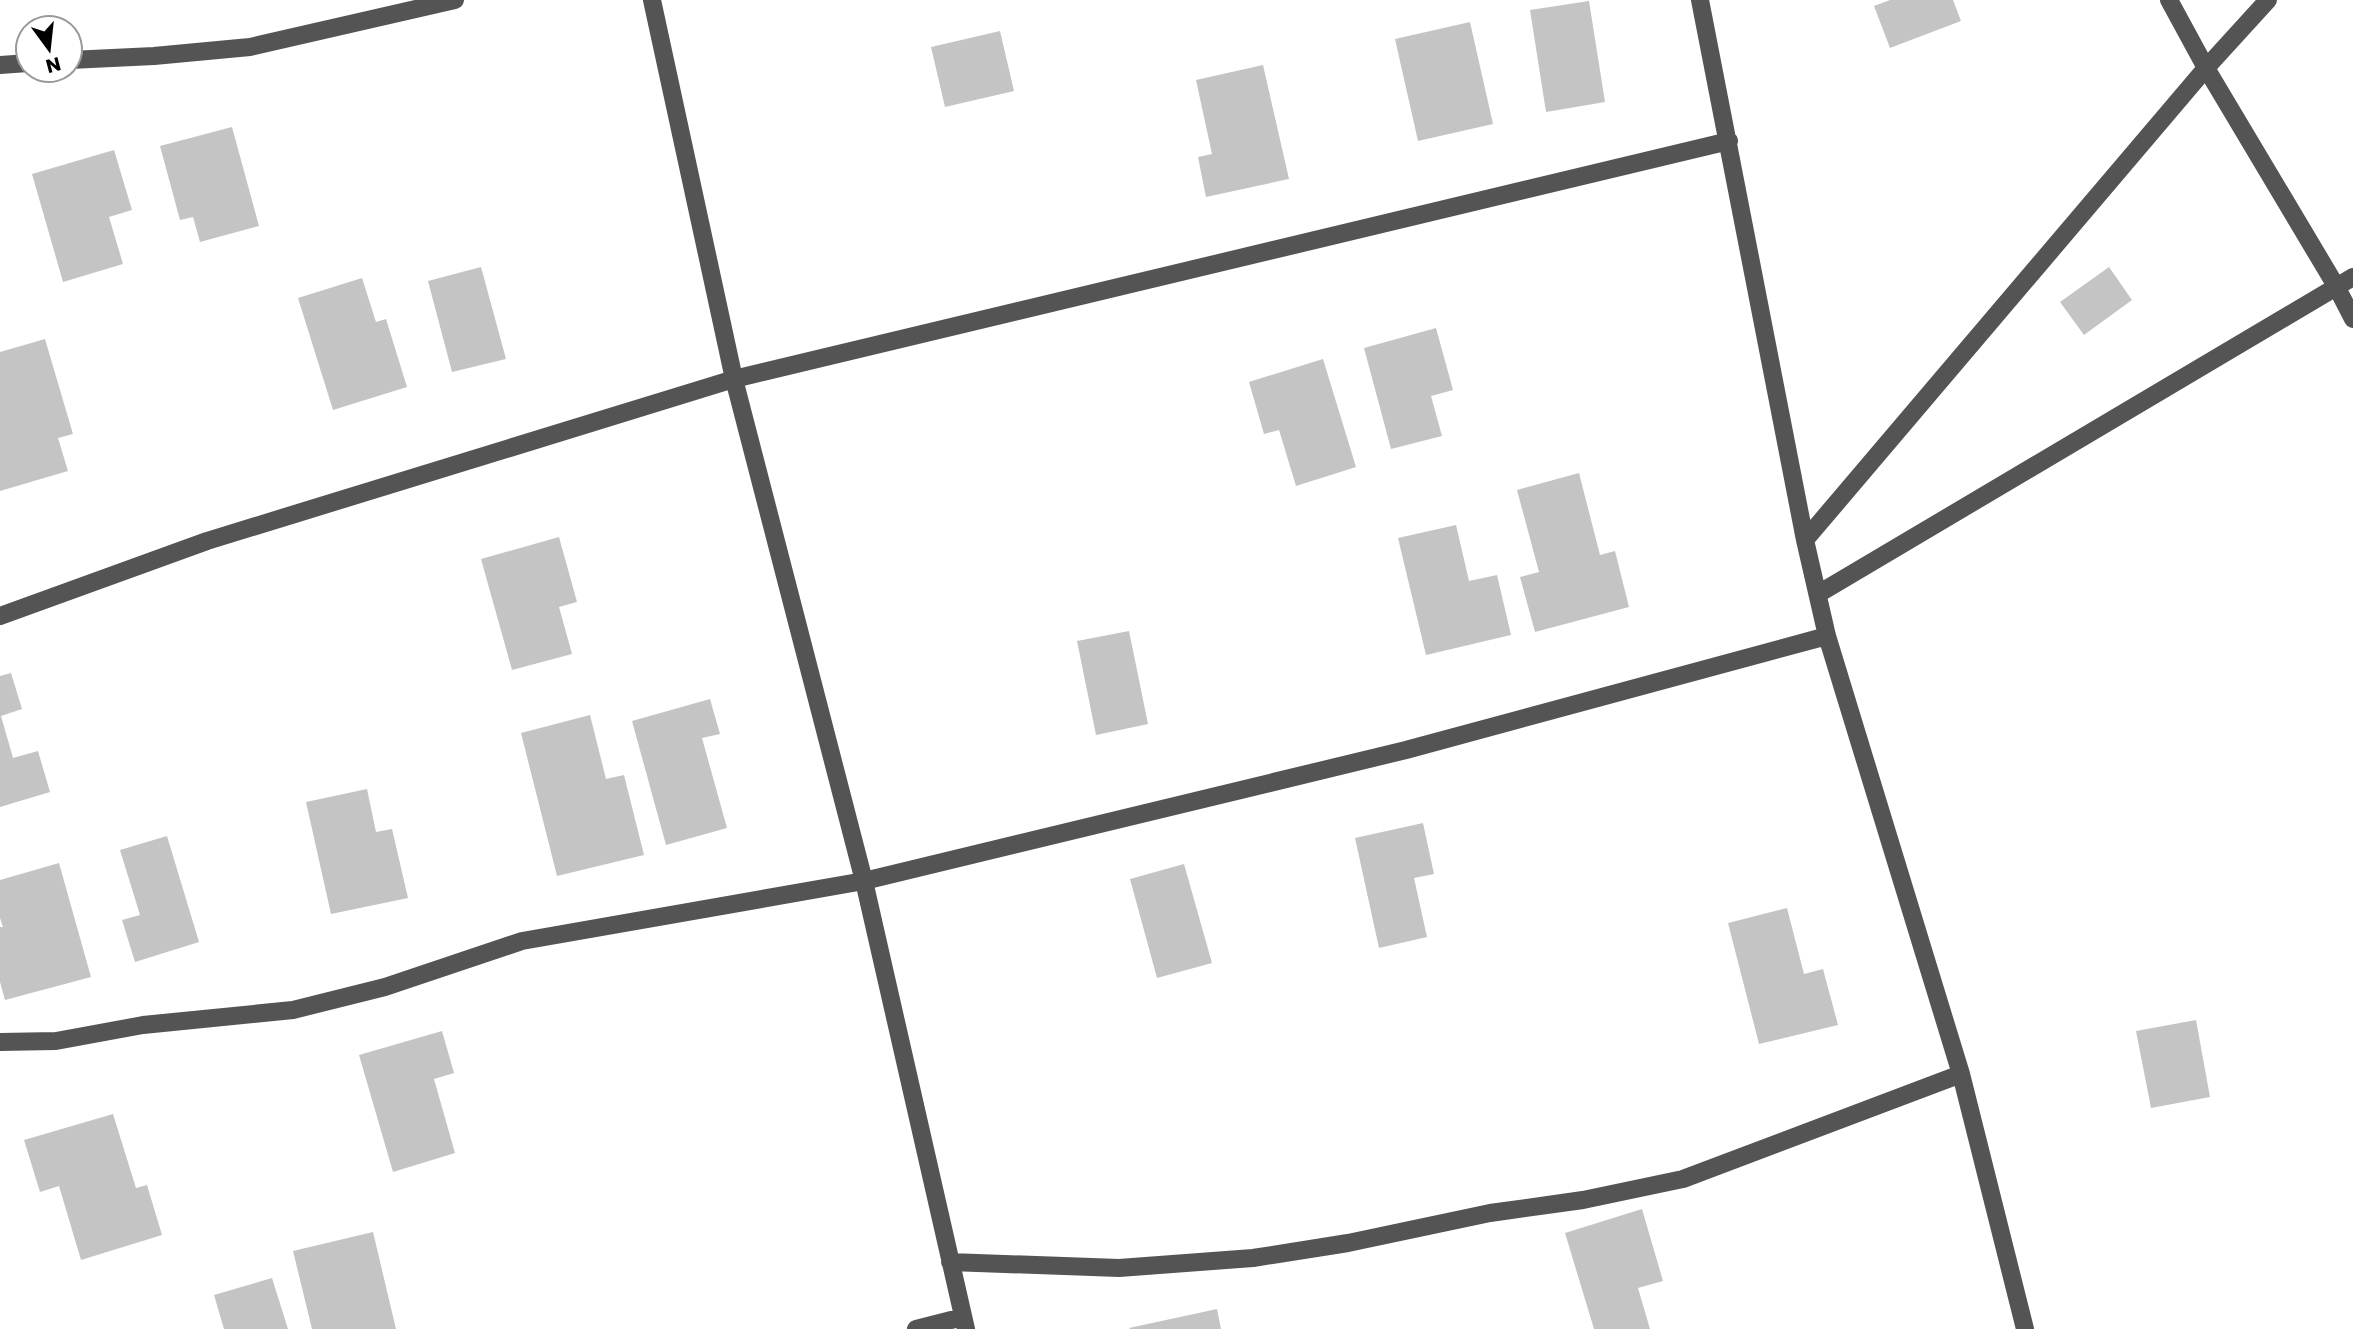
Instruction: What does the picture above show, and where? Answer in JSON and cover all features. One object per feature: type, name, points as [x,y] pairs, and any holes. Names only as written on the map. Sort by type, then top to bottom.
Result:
[{"type":"street","points":[[84,59],[250,47],[455,0]]},
{"type":"street","points":[[652,0],[734,379],[864,881],[964,1323],[916,1329]]},
{"type":"street","points":[[1700,0],[1805,540],[1827,636],[1962,1074],[2025,1329]]},
{"type":"street","points":[[2169,0],[2353,319]]},
{"type":"street","points":[[1805,540],[2206,68],[2268,0]]},
{"type":"street","points":[[0,616],[207,541],[734,379],[1729,141]]},
{"type":"street","points":[[1818,594],[2353,277]]},
{"type":"street","points":[[0,1042],[56,1041],[143,1026],[293,1010],[385,987],[522,941],[864,881],[1405,750],[1827,636]]},
{"type":"street","points":[[950,1262],[1119,1268],[1253,1258],[1348,1243],[1490,1213],[1583,1200],[1683,1179],[1962,1074]]},
{"type":"building","points":[[1890,0],[1953,0],[1961,21],[1890,48],[1874,6]]},
{"type":"building","points":[[1589,1],[1605,102],[1546,112],[1530,10]]},
{"type":"building","points":[[1470,22],[1493,124],[1418,141],[1395,39]]},
{"type":"building","points":[[1000,31],[1014,91],[945,107],[931,47]]},
{"type":"building","points":[[1263,65],[1289,179],[1206,197],[1198,157],[1212,154],[1196,80]]},
{"type":"building","points":[[232,127],[259,226],[200,242],[193,217],[180,220],[160,146]]},
{"type":"building","points":[[114,150],[132,210],[109,217],[123,264],[63,282],[32,174]]},
{"type":"building","points":[[481,267],[506,359],[452,372],[428,281]]},
{"type":"building","points":[[2109,267],[2132,300],[2084,335],[2060,302]]},
{"type":"building","points":[[362,278],[376,322],[386,319],[407,387],[333,410],[298,298]]},
{"type":"building","points":[[1436,328],[1453,390],[1431,396],[1442,436],[1391,449],[1364,348]]},
{"type":"building","points":[[45,339],[73,434],[58,438],[68,471],[0,491],[0,352]]},
{"type":"building","points":[[1323,359],[1356,467],[1296,486],[1279,430],[1264,434],[1249,382]]},
{"type":"building","points":[[1579,473],[1600,555],[1615,551],[1629,607],[1535,632],[1520,577],[1539,572],[1517,490]]},
{"type":"building","points":[[1456,525],[1469,581],[1497,575],[1511,635],[1426,655],[1398,538]]},
{"type":"building","points":[[559,537],[577,602],[559,607],[572,654],[512,670],[481,559]]},
{"type":"building","points":[[1129,631],[1148,724],[1096,735],[1077,641]]},
{"type":"building","points":[[11,673],[22,709],[1,716],[13,758],[38,751],[50,792],[0,807],[0,676]]},
{"type":"building","points":[[710,699],[720,734],[702,738],[727,828],[666,845],[632,721]]},
{"type":"building","points":[[590,715],[606,779],[624,775],[644,855],[557,876],[521,733]]},
{"type":"building","points":[[367,789],[376,832],[392,829],[408,898],[331,914],[306,802]]},
{"type":"building","points":[[1423,823],[1434,874],[1414,878],[1427,937],[1379,948],[1355,838]]},
{"type":"building","points":[[167,836],[199,942],[135,962],[122,920],[140,915],[120,850]]},
{"type":"building","points":[[59,863],[91,977],[5,1000],[0,982],[0,927],[3,927],[0,918],[0,880]]},
{"type":"building","points":[[1184,864],[1212,963],[1157,978],[1130,879]]},
{"type":"building","points":[[1787,908],[1804,974],[1823,969],[1838,1025],[1759,1044],[1728,923]]},
{"type":"building","points":[[2196,1020],[2210,1097],[2151,1108],[2136,1031]]},
{"type":"building","points":[[442,1031],[454,1073],[434,1079],[455,1153],[393,1172],[359,1055]]},
{"type":"building","points":[[113,1114],[136,1188],[147,1185],[162,1235],[81,1260],[59,1186],[40,1192],[24,1140]]},
{"type":"building","points":[[1642,1209],[1663,1281],[1638,1288],[1650,1329],[1594,1329],[1565,1233]]},
{"type":"building","points":[[373,1232],[396,1329],[312,1329],[293,1251]]},
{"type":"building","points":[[272,1278],[288,1329],[224,1329],[214,1295]]},
{"type":"building","points":[[1217,1309],[1221,1329],[1129,1328]]}]
